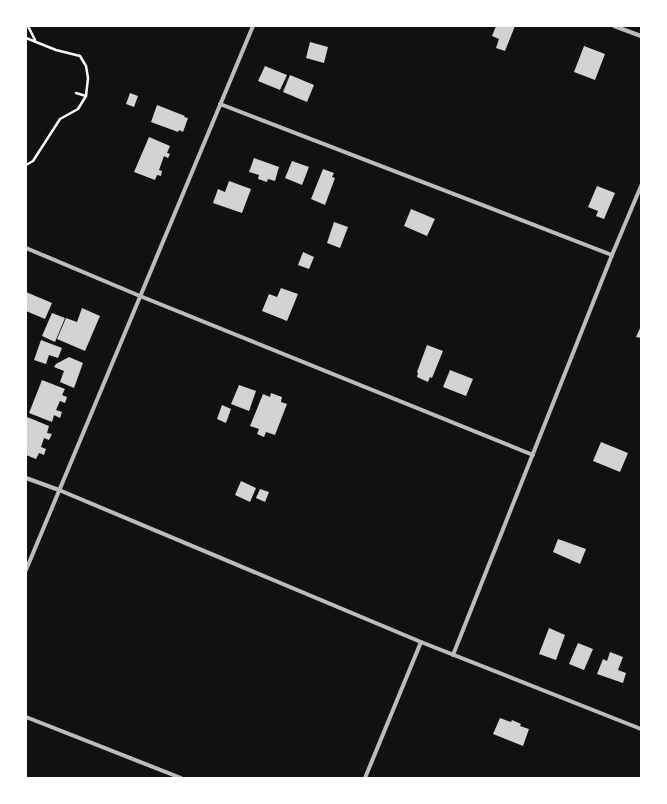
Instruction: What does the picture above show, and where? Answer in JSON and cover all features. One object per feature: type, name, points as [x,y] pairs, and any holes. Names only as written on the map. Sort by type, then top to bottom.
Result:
[{"type":"street","points":[[26,570],[252,26]]},
{"type":"street","points":[[614,26],[641,36]]},
{"type":"street","points":[[220,104],[612,256]]},
{"type":"street","points":[[454,655],[641,186]]},
{"type":"street","points":[[26,248],[140,296],[533,455]]},
{"type":"street","points":[[26,478],[59,490],[422,642],[641,729]]},
{"type":"street","points":[[365,778],[422,642]]},
{"type":"street","points":[[26,717],[181,778]]},
{"type":"path","points":[[28,26],[35,41]]},
{"type":"path","points":[[26,38],[56,50],[80,56],[86,66],[88,78],[86,96],[78,109],[60,119],[33,161],[26,165]]},
{"type":"path","points":[[76,93],[86,96]]},
{"type":"building","points":[[496,26],[515,26],[505,51],[496,48],[499,39],[492,36]]},
{"type":"building","points":[[310,42],[328,47],[324,63],[306,58]]},
{"type":"building","points":[[584,46],[605,54],[595,80],[574,72]]},
{"type":"building","points":[[265,66],[287,75],[280,90],[258,81]]},
{"type":"building","points":[[290,75],[314,85],[307,102],[283,92]]},
{"type":"building","points":[[130,93],[138,96],[134,107],[126,104]]},
{"type":"building","points":[[157,105],[188,118],[183,132],[179,130],[178,132],[151,122]]},
{"type":"building","points":[[149,137],[170,146],[167,153],[170,154],[168,158],[164,156],[159,170],[162,171],[161,176],[157,175],[155,180],[134,172]]},
{"type":"building","points":[[254,158],[279,167],[275,181],[268,179],[267,182],[258,179],[259,175],[249,172]]},
{"type":"building","points":[[292,161],[309,167],[302,185],[285,178]]},
{"type":"building","points":[[323,169],[334,173],[332,177],[335,178],[325,205],[311,199]]},
{"type":"building","points":[[229,181],[251,189],[242,213],[213,203],[218,189],[225,192]]},
{"type":"building","points":[[597,186],[615,193],[604,219],[596,216],[598,211],[588,207]]},
{"type":"building","points":[[411,209],[435,219],[427,236],[404,226]]},
{"type":"building","points":[[334,222],[348,227],[340,248],[327,243]]},
{"type":"building","points":[[303,252],[314,257],[309,269],[298,265]]},
{"type":"building","points":[[281,288],[298,294],[287,321],[262,311],[269,294],[277,297]]},
{"type":"building","points":[[26,292],[52,303],[45,319],[26,311]]},
{"type":"building","points":[[82,308],[100,316],[85,351],[57,339],[66,318],[77,322]]},
{"type":"building","points":[[52,313],[65,318],[55,342],[42,336]]},
{"type":"building","points":[[641,326],[641,338],[636,337]]},
{"type":"building","points":[[41,340],[62,348],[58,358],[49,355],[46,364],[34,360]]},
{"type":"building","points":[[427,345],[443,351],[432,378],[430,377],[428,382],[417,377],[417,372]]},
{"type":"building","points":[[69,357],[83,363],[74,388],[60,382],[64,371],[54,367],[56,364]]},
{"type":"building","points":[[450,370],[473,379],[466,396],[443,387]]},
{"type":"building","points":[[42,380],[65,389],[62,395],[67,397],[65,403],[60,401],[56,410],[62,412],[60,418],[54,415],[52,422],[29,413]]},
{"type":"building","points":[[239,385],[256,391],[249,411],[231,404]]},
{"type":"building","points":[[271,393],[282,397],[281,402],[287,404],[275,435],[266,432],[264,437],[257,434],[259,429],[250,426],[263,394],[270,397]]},
{"type":"building","points":[[222,405],[231,409],[226,423],[217,419]]},
{"type":"building","points":[[27,417],[49,426],[47,433],[52,434],[49,440],[44,438],[41,447],[46,449],[44,455],[39,453],[36,459],[26,455]]},
{"type":"building","points":[[601,442],[628,453],[620,472],[593,461]]},
{"type":"building","points":[[241,481],[256,488],[250,502],[235,495]]},
{"type":"building","points":[[260,489],[269,492],[265,502],[256,498]]},
{"type":"building","points":[[558,539],[586,549],[580,564],[553,552]]},
{"type":"building","points":[[549,628],[565,635],[556,660],[539,654]]},
{"type":"building","points":[[578,643],[593,649],[584,670],[569,664]]},
{"type":"building","points":[[610,652],[623,657],[618,670],[626,673],[623,683],[597,674],[603,659],[607,661]]},
{"type":"building","points":[[500,718],[511,722],[512,720],[521,724],[520,726],[529,729],[523,746],[493,734]]}]
